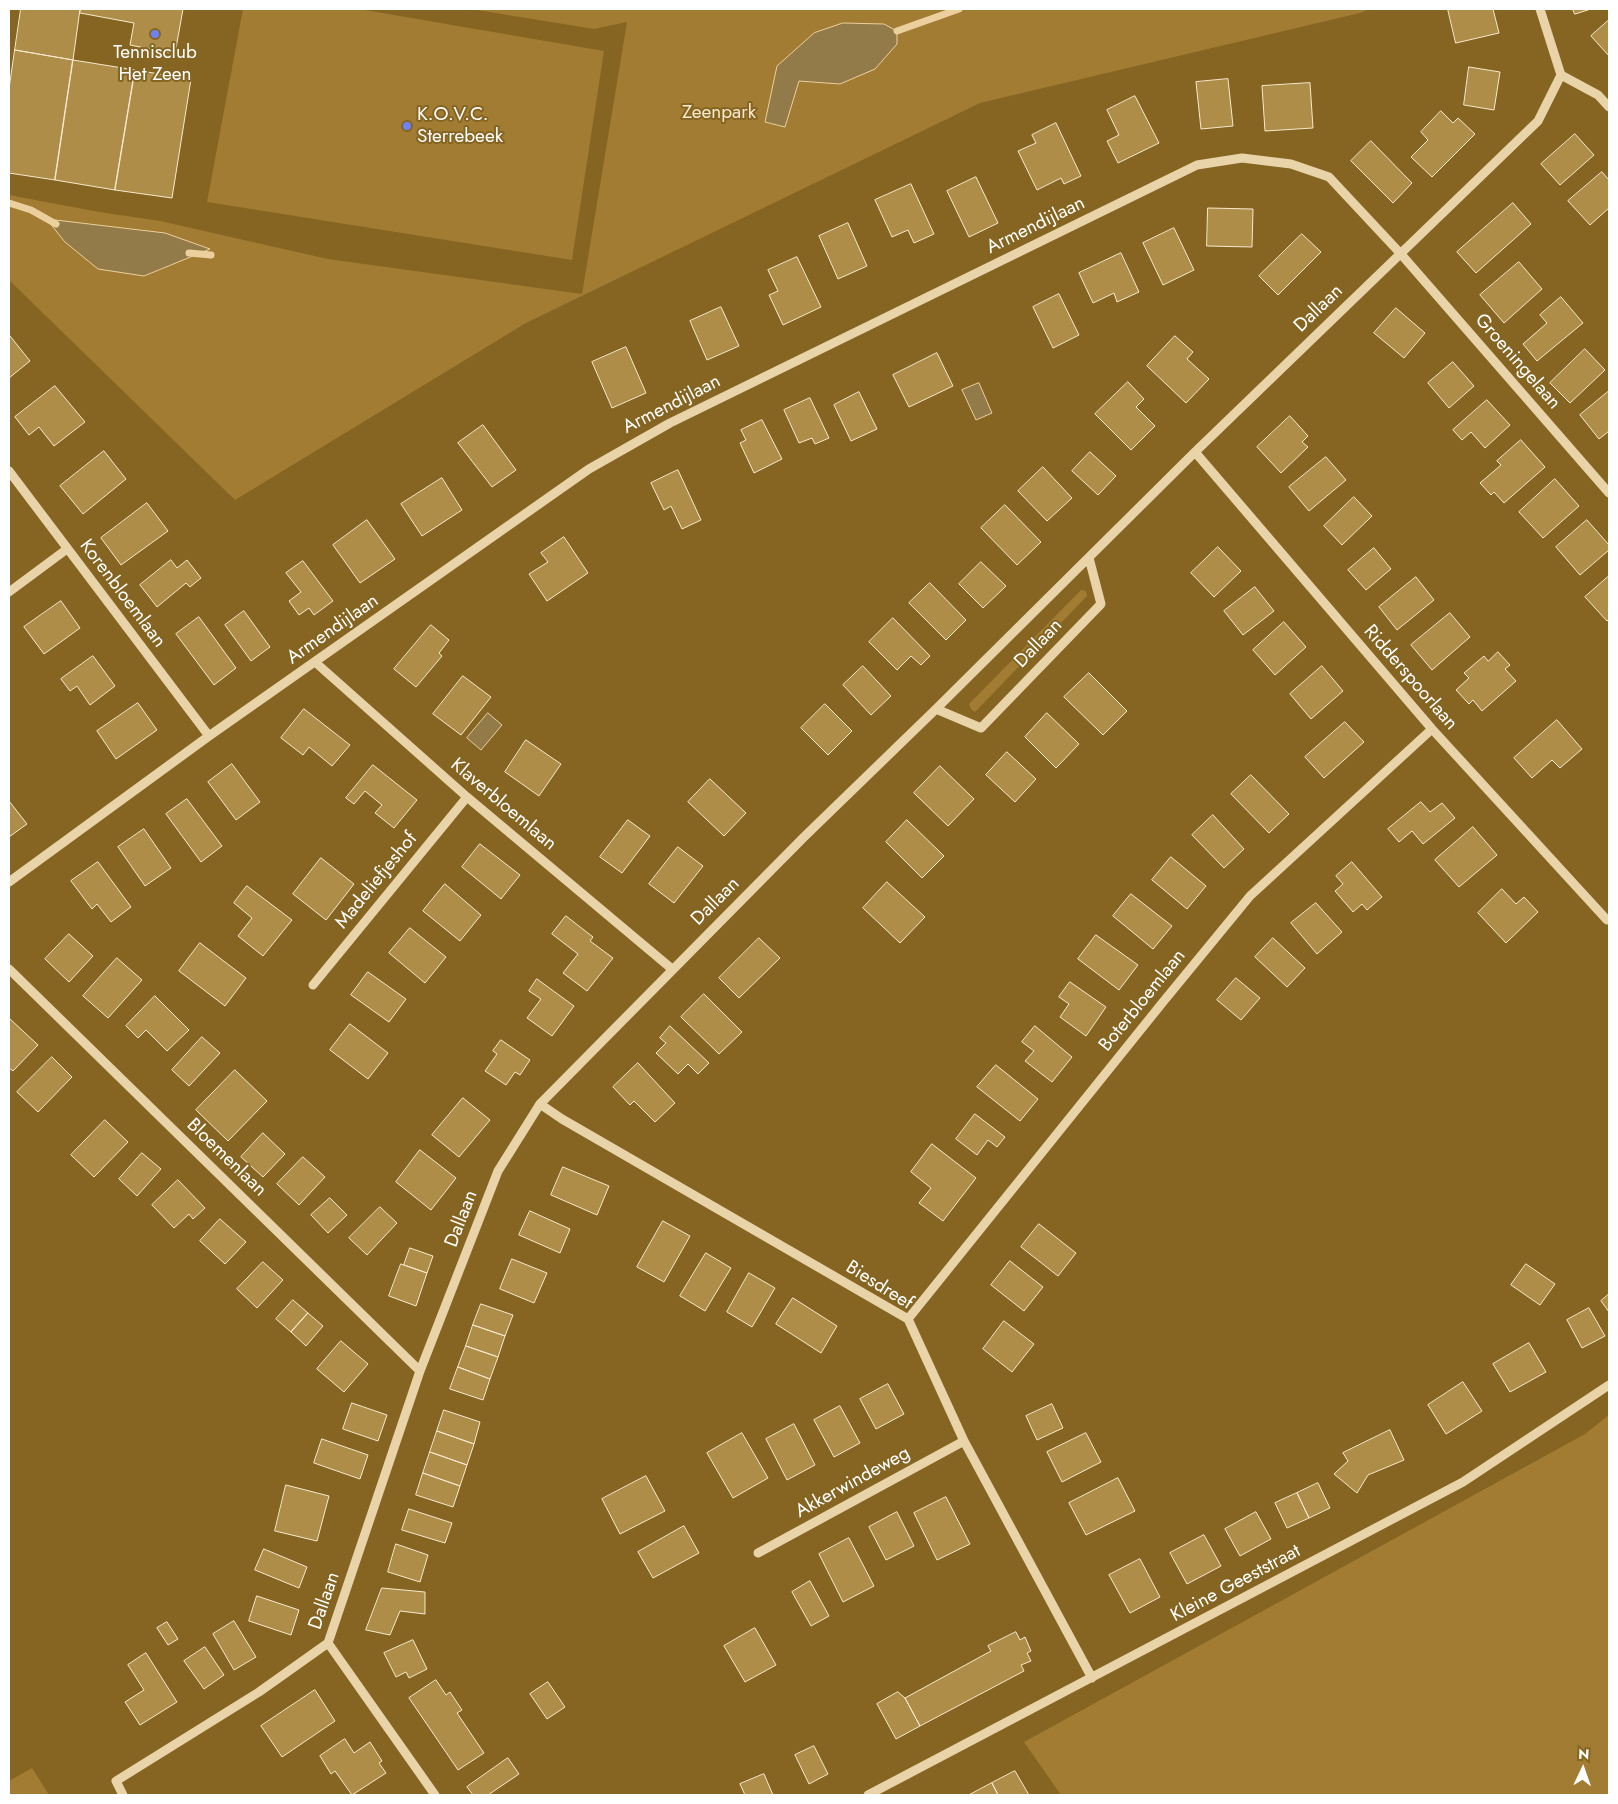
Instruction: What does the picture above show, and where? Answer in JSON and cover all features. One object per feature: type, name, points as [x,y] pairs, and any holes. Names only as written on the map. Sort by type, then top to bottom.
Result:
[{"type":"street","points":[[1540,9],[1561,76],[1598,95],[1609,107]]},
{"type":"street","name":"Dallaan","points":[[123,1795],[116,1781],[260,1692],[328,1643],[420,1371],[498,1171],[540,1104],[804,836],[936,709],[1194,452],[1538,121],[1561,76]]},
{"type":"street","name":"Armendijlaan","points":[[9,882],[209,736],[589,469],[670,423],[1198,165],[1242,158],[1291,164],[1329,178],[1400,253]]},
{"type":"street","name":"Groeningelaan","points":[[1400,253],[1609,492]]},
{"type":"street","name":"Ridderspoorlaan","points":[[1194,452],[1432,729],[1607,920]]},
{"type":"street","name":"Korenbloemlaan","points":[[9,471],[209,736]]},
{"type":"street","points":[[9,592],[67,549]]},
{"type":"street","name":"Dallaan","points":[[936,709],[981,728],[1101,604],[1089,558]]},
{"type":"street","name":"Klaverbloemlaan","points":[[315,662],[467,797],[672,969]]},
{"type":"street","name":"Boterbloemlaan","points":[[908,1319],[1250,896],[1432,729]]},
{"type":"street","name":"Madeliefjeshof","points":[[313,985],[467,797]]},
{"type":"street","name":"Bloemenlaan","points":[[9,969],[420,1371]]},
{"type":"street","name":"Biesdreef","points":[[540,1104],[562,1119],[908,1319],[964,1441],[1092,1678]]},
{"type":"street","name":"Kleine Geeststraat","points":[[868,1795],[1462,1482],[1609,1385]]},
{"type":"street","name":"Akkerwindeweg","points":[[758,1553],[964,1441]]},
{"type":"street","points":[[328,1643],[435,1795]]},
{"type":"green space","name":"K.O.V.C. Sterrebeek","points":[[243,9],[359,9],[604,51],[572,260],[207,202]]},
{"type":"green space","name":"Zeenpark","points":[[471,9],[1370,9],[1360,13],[980,103],[526,323],[235,500],[9,280],[9,195],[160,221],[328,259],[582,294],[627,22],[594,29]]},
{"type":"green space","points":[[1081,590],[1086,591],[1087,596],[975,712],[971,709],[969,704]]},
{"type":"green space","points":[[1609,1415],[1609,1795],[1061,1795],[1024,1742],[1585,1434]]},
{"type":"green space","points":[[32,1768],[49,1795],[9,1795],[9,1781]]},
{"type":"shaded area","points":[[843,23],[884,24],[897,31],[897,44],[875,69],[840,84],[799,81],[785,127],[765,122],[777,66],[814,33]]},
{"type":"shaded area","points":[[47,219],[165,233],[210,249],[144,276],[98,269],[65,242]]},
{"type":"shaded area","points":[[979,383],[992,413],[976,420],[962,390]]},
{"type":"shaded area","points":[[488,713],[502,725],[481,750],[467,738]]},
{"type":"building","points":[[21,9],[80,9],[73,60],[15,50]]},
{"type":"building","name":"Tennisclub Het Zeen","points":[[81,9],[183,9],[175,54],[130,45],[134,23],[80,13]]},
{"type":"building","points":[[1448,9],[1493,9],[1499,33],[1456,43]]},
{"type":"building","points":[[1573,9],[1591,9],[1575,14]]},
{"type":"building","points":[[1609,20],[1609,56],[1591,36]]},
{"type":"building","points":[[15,50],[73,60],[55,180],[9,173],[9,89]]},
{"type":"building","points":[[73,60],[135,70],[115,190],[55,180]]},
{"type":"building","points":[[1469,67],[1500,72],[1494,110],[1464,105]]},
{"type":"building","points":[[135,70],[191,79],[172,198],[115,190]]},
{"type":"building","points":[[1228,79],[1233,126],[1201,129],[1196,82]]},
{"type":"building","points":[[1310,83],[1313,128],[1265,131],[1262,86]]},
{"type":"building","points":[[1135,96],[1159,143],[1118,163],[1107,141],[1119,135],[1107,110]]},
{"type":"building","points":[[1441,111],[1453,123],[1458,118],[1475,134],[1432,177],[1411,157],[1428,140],[1421,132]]},
{"type":"building","points":[[1056,123],[1081,176],[1064,184],[1061,178],[1037,190],[1018,151],[1036,143],[1032,135]]},
{"type":"building","points":[[1575,134],[1594,155],[1560,185],[1541,164]]},
{"type":"building","points":[[1371,141],[1412,183],[1393,203],[1351,161]]},
{"type":"building","points":[[1602,172],[1609,180],[1609,208],[1590,225],[1568,201]]},
{"type":"building","points":[[976,177],[998,223],[969,237],[947,191]]},
{"type":"building","points":[[911,184],[934,234],[914,243],[908,230],[892,237],[875,200]]},
{"type":"building","points":[[1513,203],[1531,224],[1476,273],[1457,252]]},
{"type":"building","points":[[1208,208],[1253,209],[1252,247],[1207,246]]},
{"type":"building","points":[[848,223],[867,266],[838,279],[819,236]]},
{"type":"building","points":[[1174,228],[1194,270],[1163,285],[1143,243]]},
{"type":"building","points":[[1302,234],[1321,252],[1278,295],[1259,276]]},
{"type":"building","points":[[1121,253],[1139,292],[1117,302],[1114,293],[1093,303],[1079,273]]},
{"type":"building","points":[[797,257],[821,307],[783,325],[769,295],[778,291],[768,270]]},
{"type":"building","points":[[1519,262],[1542,289],[1504,323],[1480,295]]},
{"type":"building","points":[[1059,294],[1079,335],[1053,348],[1033,307]]},
{"type":"building","points":[[1561,297],[1583,323],[1537,361],[1523,344],[1547,323],[1540,315]]},
{"type":"building","points":[[721,307],[739,346],[707,360],[690,321]]},
{"type":"building","points":[[1396,308],[1425,333],[1404,358],[1374,333]]},
{"type":"building","points":[[1175,336],[1193,352],[1187,359],[1209,379],[1186,403],[1147,366]]},
{"type":"building","points":[[9,337],[30,361],[9,378]]},
{"type":"building","points":[[626,347],[646,393],[612,408],[592,362]]},
{"type":"building","points":[[1585,349],[1605,370],[1570,403],[1550,383]]},
{"type":"building","points":[[937,353],[953,386],[909,407],[893,375]]},
{"type":"building","points":[[1453,362],[1474,386],[1449,408],[1428,383]]},
{"type":"building","points":[[1128,382],[1144,399],[1136,407],[1155,426],[1131,450],[1095,414]]},
{"type":"building","points":[[55,386],[85,422],[54,446],[39,427],[29,435],[15,417]]},
{"type":"building","points":[[1609,391],[1609,431],[1599,439],[1580,415]]},
{"type":"building","points":[[859,392],[877,429],[851,441],[834,405]]},
{"type":"building","points":[[810,398],[829,438],[815,444],[812,438],[799,443],[784,410]]},
{"type":"building","points":[[1487,400],[1510,425],[1485,448],[1471,432],[1462,440],[1453,430]]},
{"type":"building","points":[[1290,416],[1308,436],[1302,442],[1308,447],[1281,473],[1257,447]]},
{"type":"building","points":[[762,420],[782,459],[754,473],[740,443],[746,440],[741,430]]},
{"type":"building","points":[[483,425],[516,470],[492,487],[458,443]]},
{"type":"building","points":[[1521,440],[1545,467],[1504,503],[1494,492],[1491,495],[1480,483],[1501,465],[1497,461]]},
{"type":"building","points":[[104,451],[126,479],[83,514],[60,486]]},
{"type":"building","points":[[1090,452],[1116,476],[1098,495],[1072,471]]},
{"type":"building","points":[[1326,457],[1346,480],[1309,511],[1289,487]]},
{"type":"building","points":[[1043,467],[1072,498],[1047,521],[1018,491]]},
{"type":"building","points":[[678,470],[701,520],[682,529],[671,506],[664,510],[651,483]]},
{"type":"building","points":[[442,478],[462,510],[422,536],[401,504]]},
{"type":"building","points":[[1555,479],[1579,506],[1543,538],[1519,512]]},
{"type":"building","points":[[1354,497],[1372,516],[1342,545],[1324,526]]},
{"type":"building","points":[[147,503],[168,531],[121,565],[101,538]]},
{"type":"building","points":[[1005,505],[1041,542],[1017,565],[981,528]]},
{"type":"building","points":[[367,520],[395,559],[360,583],[333,545]]},
{"type":"building","points":[[1587,520],[1609,545],[1609,550],[1580,575],[1556,547]]},
{"type":"building","points":[[564,537],[588,573],[547,601],[529,574],[548,562],[541,553]]},
{"type":"building","points":[[1218,547],[1241,571],[1214,597],[1191,573]]},
{"type":"building","points":[[1374,548],[1391,569],[1366,590],[1348,570]]},
{"type":"building","points":[[171,560],[177,568],[187,560],[201,578],[190,587],[186,583],[157,607],[140,585]]},
{"type":"building","points":[[303,561],[333,601],[314,615],[309,608],[299,615],[289,601],[301,592],[286,573]]},
{"type":"building","points":[[981,562],[1006,586],[983,608],[959,584]]},
{"type":"building","points":[[1609,576],[1609,619],[1607,621],[1585,597]]},
{"type":"building","points":[[1416,577],[1434,600],[1397,630],[1379,607]]},
{"type":"building","points":[[930,583],[966,620],[946,640],[909,603]]},
{"type":"building","points":[[1255,587],[1274,611],[1243,635],[1224,611]]},
{"type":"building","points":[[61,601],[80,628],[44,654],[24,627]]},
{"type":"building","points":[[244,611],[270,647],[251,661],[225,625]]},
{"type":"building","points":[[1450,613],[1470,637],[1432,670],[1411,645]]},
{"type":"building","points":[[199,617],[236,668],[214,685],[176,634]]},
{"type":"building","points":[[893,618],[930,656],[921,665],[911,656],[897,670],[869,642]]},
{"type":"building","points":[[1284,622],[1306,647],[1275,675],[1253,650]]},
{"type":"building","points":[[431,625],[449,640],[439,653],[442,656],[416,687],[394,669]]},
{"type":"building","points":[[1498,652],[1510,665],[1505,669],[1516,681],[1482,711],[1473,700],[1469,704],[1456,690],[1469,678],[1464,673],[1484,656],[1488,661]]},
{"type":"building","points":[[93,656],[115,686],[90,705],[77,686],[70,691],[61,679]]},
{"type":"building","points":[[863,666],[891,696],[871,715],[843,685]]},
{"type":"building","points":[[1322,666],[1343,691],[1311,719],[1290,694]]},
{"type":"building","points":[[1089,673],[1127,711],[1103,735],[1064,697]]},
{"type":"building","points":[[463,676],[491,697],[461,735],[433,714]]},
{"type":"building","points":[[138,703],[157,730],[116,759],[97,731]]},
{"type":"building","points":[[825,704],[852,731],[828,755],[801,728]]},
{"type":"building","points":[[304,709],[350,745],[332,766],[309,747],[303,755],[281,738]]},
{"type":"building","points":[[1047,713],[1079,744],[1056,768],[1025,737]]},
{"type":"building","points":[[1557,720],[1582,749],[1560,768],[1552,760],[1532,778],[1514,758]]},
{"type":"building","points":[[1345,722],[1364,742],[1324,778],[1305,757]]},
{"type":"building","points":[[526,740],[561,764],[539,796],[505,772]]},
{"type":"building","points":[[1007,752],[1036,779],[1015,802],[986,775]]},
{"type":"building","points":[[232,764],[260,802],[236,820],[208,782]]},
{"type":"building","points":[[373,765],[417,800],[394,828],[375,813],[382,805],[365,791],[354,804],[346,798]]},
{"type":"building","points":[[940,766],[974,799],[948,826],[914,793]]},
{"type":"building","points":[[1251,775],[1289,814],[1269,833],[1231,794]]},
{"type":"building","points":[[710,779],[746,813],[724,836],[688,802]]},
{"type":"building","points":[[187,799],[222,846],[201,862],[166,814]]},
{"type":"building","points":[[9,801],[27,824],[9,837]]},
{"type":"building","points":[[1421,802],[1430,812],[1442,803],[1455,818],[1423,844],[1412,831],[1399,842],[1388,829]]},
{"type":"building","points":[[1213,815],[1244,849],[1224,868],[1192,835]]},
{"type":"building","points":[[628,820],[650,836],[622,873],[600,857]]},
{"type":"building","points":[[907,820],[944,856],[922,878],[886,842]]},
{"type":"building","points":[[1473,827],[1497,855],[1459,887],[1435,860]]},
{"type":"building","points":[[144,829],[171,868],[145,886],[118,847]]},
{"type":"building","points":[[480,844],[520,875],[501,899],[462,867]]},
{"type":"building","points":[[678,847],[703,866],[674,903],[649,884]]},
{"type":"building","points":[[1171,857],[1206,886],[1187,909],[1152,880]]},
{"type":"building","points":[[321,858],[354,884],[326,920],[293,894]]},
{"type":"building","points":[[98,862],[131,907],[111,922],[97,904],[92,909],[71,881]]},
{"type":"building","points":[[1352,862],[1382,897],[1367,910],[1362,904],[1353,912],[1335,891],[1343,884],[1336,876]]},
{"type":"building","points":[[887,882],[925,917],[900,943],[863,908]]},
{"type":"building","points":[[445,884],[481,915],[460,941],[423,911]]},
{"type":"building","points":[[247,886],[292,920],[263,956],[238,936],[252,918],[234,903]]},
{"type":"building","points":[[1502,889],[1516,904],[1524,897],[1538,912],[1506,943],[1478,913]]},
{"type":"building","points":[[1131,894],[1172,926],[1153,949],[1113,916]]},
{"type":"building","points":[[1316,903],[1342,932],[1317,954],[1291,923]]},
{"type":"building","points":[[566,916],[593,937],[590,941],[613,958],[587,991],[563,973],[578,954],[552,934]]},
{"type":"building","points":[[410,928],[446,957],[425,983],[389,953]]},
{"type":"building","points":[[69,934],[93,956],[69,982],[45,959]]},
{"type":"building","points":[[1096,935],[1138,965],[1119,990],[1078,959]]},
{"type":"building","points":[[759,938],[780,958],[739,998],[719,978]]},
{"type":"building","points":[[1273,938],[1305,968],[1287,987],[1255,957]]},
{"type":"building","points":[[200,943],[246,978],[225,1006],[179,971]]},
{"type":"building","points":[[117,958],[142,980],[108,1018],[83,996]]},
{"type":"building","points":[[368,972],[406,999],[389,1022],[351,995]]},
{"type":"building","points":[[1236,978],[1260,998],[1241,1020],[1217,1000]]},
{"type":"building","points":[[537,979],[574,1006],[552,1036],[527,1018],[541,999],[529,991]]},
{"type":"building","points":[[1070,982],[1106,1007],[1086,1036],[1060,1017],[1069,1004],[1059,997]]},
{"type":"building","points":[[704,994],[742,1032],[719,1054],[681,1017]]},
{"type":"building","points":[[155,996],[189,1030],[167,1051],[146,1030],[138,1038],[126,1026]]},
{"type":"building","points":[[10,1019],[38,1045],[13,1071],[9,1068]]},
{"type":"building","points":[[350,1024],[388,1053],[368,1079],[330,1050]]},
{"type":"building","points":[[670,1026],[709,1063],[698,1074],[688,1064],[678,1074],[656,1053],[666,1043],[660,1038]]},
{"type":"building","points":[[1035,1026],[1072,1057],[1052,1082],[1025,1061],[1034,1051],[1022,1042]]},
{"type":"building","points":[[202,1037],[220,1053],[189,1086],[172,1070]]},
{"type":"building","points":[[501,1040],[530,1060],[520,1075],[515,1072],[506,1085],[485,1071],[497,1054],[493,1051]]},
{"type":"building","points":[[52,1057],[72,1077],[38,1112],[17,1092]]},
{"type":"building","points":[[638,1063],[675,1103],[655,1122],[634,1101],[630,1105],[613,1087]]},
{"type":"building","points":[[996,1065],[1038,1099],[1020,1121],[977,1087]]},
{"type":"building","points":[[235,1070],[267,1101],[228,1141],[196,1110]]},
{"type":"building","points":[[463,1098],[490,1120],[459,1157],[432,1135]]},
{"type":"building","points":[[975,1114],[1005,1137],[997,1147],[988,1140],[977,1155],[956,1139]]},
{"type":"building","points":[[105,1120],[128,1142],[94,1177],[71,1155]]},
{"type":"building","points":[[263,1133],[285,1154],[263,1177],[241,1157]]},
{"type":"building","points":[[932,1144],[976,1178],[943,1221],[919,1203],[931,1188],[911,1172]]},
{"type":"building","points":[[420,1150],[456,1178],[431,1210],[396,1182]]},
{"type":"building","points":[[142,1153],[161,1169],[137,1196],[119,1179]]},
{"type":"building","points":[[303,1157],[325,1177],[299,1205],[277,1184]]},
{"type":"building","points":[[563,1167],[609,1186],[597,1215],[551,1195]]},
{"type":"building","points":[[178,1180],[205,1208],[193,1219],[189,1214],[174,1228],[152,1205]]},
{"type":"building","points":[[330,1198],[347,1215],[328,1233],[311,1215]]},
{"type":"building","points":[[380,1207],[397,1223],[367,1255],[349,1238]]},
{"type":"building","points":[[530,1211],[570,1229],[560,1253],[519,1235]]},
{"type":"building","points":[[220,1219],[246,1242],[225,1264],[200,1241]]},
{"type":"building","points":[[663,1221],[690,1236],[664,1282],[637,1267]]},
{"type":"building","points":[[1039,1224],[1076,1253],[1058,1276],[1021,1247]]},
{"type":"building","points":[[410,1248],[433,1256],[427,1273],[404,1265]]},
{"type":"building","points":[[706,1253],[731,1268],[705,1311],[680,1296]]},
{"type":"building","points":[[512,1259],[547,1273],[534,1303],[500,1289]]},
{"type":"building","points":[[1010,1261],[1043,1287],[1024,1311],[991,1285]]},
{"type":"building","points":[[263,1262],[283,1280],[257,1308],[237,1289]]},
{"type":"building","points":[[401,1264],[427,1273],[416,1306],[389,1296]]},
{"type":"building","points":[[1526,1264],[1555,1284],[1540,1305],[1511,1285]]},
{"type":"building","points":[[749,1273],[775,1288],[752,1327],[727,1312]]},
{"type":"building","points":[[1609,1294],[1609,1312],[1601,1301]]},
{"type":"building","points":[[793,1298],[837,1326],[821,1353],[776,1324]]},
{"type":"building","points":[[293,1300],[308,1313],[291,1332],[276,1319]]},
{"type":"building","points":[[481,1304],[513,1315],[505,1336],[473,1325]]},
{"type":"building","points":[[1589,1308],[1605,1336],[1582,1348],[1567,1320]]},
{"type":"building","points":[[308,1313],[323,1326],[306,1346],[291,1332]]},
{"type":"building","points":[[1004,1321],[1034,1344],[1012,1372],[983,1349]]},
{"type":"building","points":[[473,1325],[505,1336],[498,1357],[466,1346]]},
{"type":"building","points":[[341,1341],[368,1364],[344,1392],[317,1369]]},
{"type":"building","points":[[1529,1343],[1546,1372],[1510,1392],[1493,1364]]},
{"type":"building","points":[[466,1346],[498,1357],[490,1379],[458,1367]]},
{"type":"building","points":[[458,1367],[490,1379],[483,1400],[450,1389]]},
{"type":"building","points":[[1463,1382],[1482,1411],[1446,1434],[1428,1405]]},
{"type":"building","points":[[888,1384],[904,1414],[876,1429],[860,1399]]},
{"type":"building","points":[[352,1403],[387,1415],[378,1441],[343,1429]]},
{"type":"building","points":[[1052,1404],[1063,1428],[1037,1440],[1026,1416]]},
{"type":"building","points":[[840,1406],[860,1443],[834,1457],[814,1420]]},
{"type":"building","points":[[444,1410],[480,1422],[474,1444],[437,1431]]},
{"type":"building","points":[[794,1424],[815,1465],[787,1480],[766,1439]]},
{"type":"building","points":[[1390,1430],[1404,1460],[1368,1475],[1357,1493],[1334,1474],[1348,1461],[1343,1453]]},
{"type":"building","points":[[437,1431],[474,1444],[467,1465],[430,1452]]},
{"type":"building","points":[[742,1433],[768,1478],[733,1498],[707,1453]]},
{"type":"building","points":[[1086,1433],[1101,1462],[1062,1482],[1047,1452]]},
{"type":"building","points":[[322,1439],[368,1455],[360,1479],[314,1463]]},
{"type":"building","points":[[430,1452],[467,1465],[460,1486],[423,1473]]},
{"type":"building","points":[[423,1473],[460,1486],[453,1507],[416,1495]]},
{"type":"building","points":[[646,1476],[665,1511],[620,1534],[602,1499]]},
{"type":"building","points":[[1118,1478],[1135,1511],[1086,1535],[1069,1503]]},
{"type":"building","points":[[1318,1483],[1330,1508],[1309,1518],[1297,1493]]},
{"type":"building","points":[[286,1485],[329,1496],[317,1541],[275,1531]]},
{"type":"building","points":[[1297,1493],[1309,1518],[1287,1528],[1275,1503]]},
{"type":"building","points":[[946,1497],[970,1544],[937,1560],[914,1513]]},
{"type":"building","points":[[409,1509],[452,1523],[445,1543],[402,1530]]},
{"type":"building","points":[[897,1512],[914,1546],[886,1560],[869,1527]]},
{"type":"building","points":[[1256,1512],[1271,1539],[1240,1556],[1225,1529]]},
{"type":"building","points":[[684,1526],[699,1553],[653,1578],[638,1552]]},
{"type":"building","points":[[1204,1535],[1221,1566],[1187,1584],[1170,1553]]},
{"type":"building","points":[[849,1538],[874,1586],[843,1602],[819,1554]]},
{"type":"building","points":[[396,1544],[428,1555],[420,1582],[388,1572]]},
{"type":"building","points":[[264,1549],[307,1567],[299,1588],[255,1570]]},
{"type":"building","points":[[1140,1559],[1160,1597],[1130,1613],[1109,1575]]},
{"type":"building","points":[[810,1581],[829,1616],[811,1626],[792,1592]]},
{"type":"building","points":[[382,1588],[425,1592],[425,1614],[400,1611],[390,1635],[366,1630]]},
{"type":"building","points":[[257,1596],[299,1610],[291,1635],[249,1621]]},
{"type":"building","points":[[234,1621],[256,1657],[234,1670],[213,1634]]},
{"type":"building","points":[[167,1622],[178,1639],[168,1645],[157,1628]]},
{"type":"building","points":[[755,1628],[776,1665],[745,1682],[724,1646]]},
{"type":"building","points":[[1016,1632],[1020,1640],[1025,1637],[1031,1651],[1027,1653],[1031,1661],[1021,1665],[1024,1671],[920,1726],[905,1698],[991,1651],[988,1646]]},
{"type":"building","points":[[413,1640],[427,1669],[409,1678],[406,1672],[396,1677],[384,1653]]},
{"type":"building","points":[[205,1647],[224,1675],[204,1689],[184,1661]]},
{"type":"building","points":[[146,1653],[177,1702],[140,1725],[125,1702],[144,1690],[128,1665]]},
{"type":"building","points":[[436,1680],[446,1695],[450,1692],[462,1710],[457,1713],[484,1753],[458,1770],[409,1698]]},
{"type":"building","points":[[548,1682],[565,1707],[547,1719],[530,1694]]},
{"type":"building","points":[[315,1690],[335,1721],[282,1757],[261,1726]]},
{"type":"building","points":[[898,1692],[905,1698],[920,1726],[896,1739],[877,1704]]},
{"type":"building","points":[[345,1739],[354,1753],[370,1742],[382,1761],[379,1763],[386,1773],[352,1795],[335,1771],[331,1774],[320,1756]]},
{"type":"building","points":[[814,1746],[828,1774],[809,1784],[795,1755]]},
{"type":"building","points":[[508,1758],[519,1774],[488,1795],[473,1795],[467,1787]]},
{"type":"building","points":[[1015,1771],[1029,1795],[998,1795],[992,1783]]},
{"type":"building","points":[[764,1774],[773,1795],[745,1795],[740,1784]]},
{"type":"building","points":[[992,1783],[998,1795],[969,1795]]},
{"type":"waterway","points":[[897,31],[959,9]]},
{"type":"waterway","points":[[9,203],[31,210],[56,224]]},
{"type":"waterway","points":[[189,253],[211,255]]},
{"type":"place","name":"Tennisclub Het Zeen","points":[[155,34]]},
{"type":"place","name":"K.O.V.C. Sterrebeek","points":[[407,126]]}]
